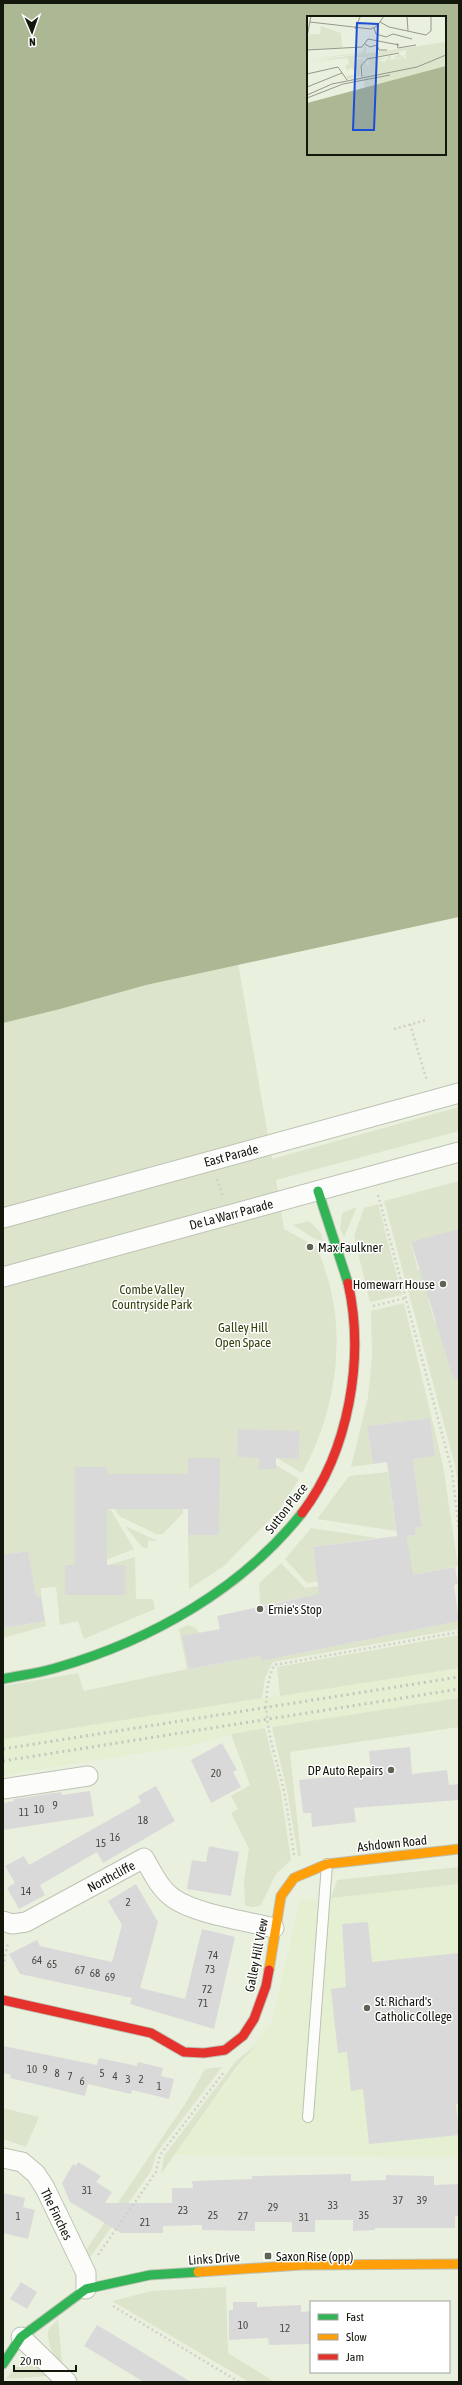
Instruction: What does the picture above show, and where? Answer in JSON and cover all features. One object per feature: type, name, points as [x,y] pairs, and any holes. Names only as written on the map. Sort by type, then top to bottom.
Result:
[{"type":"street","name":"East Parade","points":[[3,1218],[459,1093]]},
{"type":"street","name":"De La Warr Parade","points":[[3,1277],[459,1152]]},
{"type":"street","name":"Sutton Place","points":[[3,1679],[60,1667],[114,1648],[200,1603],[266,1554],[295,1523],[315,1493],[331,1463],[349,1398],[353,1342],[352,1312],[345,1275],[318,1191]]},
{"type":"street","points":[[3,1789],[88,1776]]},
{"type":"street","name":"Ashdown Road","points":[[327,1864],[459,1849]]},
{"type":"street","name":"Northcliffe","points":[[3,1922],[12,1924],[26,1922],[144,1858],[164,1889],[173,1899],[193,1908],[274,1928]]},
{"type":"street","points":[[294,1878],[327,1864]]},
{"type":"street","name":"Galley Hill View","points":[[3,2000],[151,2033],[184,2052],[204,2053],[225,2050],[243,2036],[254,2019],[266,1986],[274,1928],[281,1896],[294,1878]]},
{"type":"street","name":"The Finches","points":[[3,2158],[22,2162],[36,2174],[45,2188],[86,2281]]},
{"type":"street","name":"Links Drive","points":[[3,2364],[21,2337],[86,2281],[150,2275],[302,2265],[459,2264]]},
{"type":"street","points":[[21,2337],[66,2382]]},
{"type":"lane","points":[[308,2117],[327,1864]]},
{"type":"path","points":[[394,1029],[426,1020]]},
{"type":"path","points":[[410,1024],[432,1101]]},
{"type":"path","points":[[212,1161],[228,1215]]},
{"type":"path","points":[[372,1175],[452,1471],[459,1531]]},
{"type":"path","points":[[352,1312],[406,1298]]},
{"type":"path","points":[[294,1878],[285,1870],[294,1862],[294,1857],[284,1792],[270,1736],[265,1693],[274,1665],[459,1632]]},
{"type":"path","points":[[226,2068],[160,2155],[156,2172],[86,2281],[239,2382]]},
{"type":"shaded area","points":[[3,3],[459,3],[459,917],[146,985],[3,1023]]},
{"type":"shaded area","points":[[459,1635],[459,1727],[285,1724],[231,1734],[193,1745],[3,1775],[3,1710],[243,1701],[280,1696],[277,1667]]},
{"type":"shaded area","name":"St. Richard's Catholic College","points":[[459,1884],[459,2157],[174,2155],[272,2021],[300,1901]]},
{"type":"green space","name":"Combe Valley Countryside Park","points":[[3,558],[232,928],[272,1159],[459,1107],[459,1131],[276,1180],[284,1229],[317,1247],[331,1291],[335,1313],[337,1337],[333,1384],[321,1431],[312,1453],[302,1473],[277,1458],[299,1458],[300,1432],[259,1458],[259,1469],[276,1469],[276,1465],[299,1479],[281,1508],[224,1566],[189,1589],[188,1535],[219,1535],[219,1458],[188,1458],[188,1489],[178,1474],[119,1474],[107,1490],[107,1467],[76,1467],[75,1555],[88,1565],[65,1565],[65,1595],[124,1595],[108,1565],[135,1557],[136,1599],[153,1599],[155,1609],[84,1639],[78,1621],[60,1625],[56,1587],[41,1588],[41,1596],[21,1600],[33,1583],[28,1551],[3,1555]]},
{"type":"green space","points":[[459,1181],[459,1229],[411,1243],[418,1270],[423,1269],[431,1298],[428,1299],[435,1322],[437,1321],[459,1353],[459,1498],[455,1465],[384,1201]]},
{"type":"green space","points":[[378,1204],[402,1295],[370,1302],[354,1236],[364,1208]]},
{"type":"green space","points":[[357,1207],[344,1237],[340,1229],[342,1213]]},
{"type":"green space","points":[[309,1221],[321,1233],[323,1241],[315,1239],[293,1225]]},
{"type":"green space","points":[[404,1303],[443,1465],[458,1566],[260,1606],[259,1583],[281,1563],[305,1588],[355,1581],[410,1556],[407,1536],[416,1535],[415,1528],[422,1527],[413,1459],[435,1456],[430,1418],[367,1426],[373,1464],[351,1467],[368,1397],[372,1356],[371,1311]]},
{"type":"green space","points":[[388,1472],[396,1531],[317,1519],[349,1476]]},
{"type":"green space","points":[[107,1503],[134,1549],[104,1561]]},
{"type":"green space","points":[[111,1503],[183,1503],[183,1513],[163,1534],[156,1534],[119,1516]]},
{"type":"green space","points":[[125,1526],[158,1541],[148,1541],[148,1548],[142,1547]]},
{"type":"green space","points":[[311,1528],[378,1538],[313,1547],[317,1577],[337,1574],[338,1579],[307,1583],[285,1559]]},
{"type":"green space","points":[[45,1621],[46,1626],[3,1638],[3,1628]]},
{"type":"green space","points":[[459,1621],[459,1629],[273,1662],[265,1678],[262,1698],[3,1739],[3,1686],[78,1673],[84,1691],[187,1669],[179,1629],[188,1625],[196,1628],[199,1633],[183,1636],[189,1669],[260,1656],[261,1661]]},
{"type":"green space","points":[[459,1635],[459,1668],[280,1696],[277,1667]]},
{"type":"green space","points":[[459,1698],[459,1727],[290,1752],[301,1856],[298,1856],[287,1791],[272,1727]]},
{"type":"green space","points":[[265,1728],[281,1792],[291,1860],[276,1874],[261,1905],[254,1907],[245,1906],[244,1880],[249,1849],[231,1813],[238,1809],[231,1796],[250,1785],[231,1734]]},
{"type":"green space","points":[[459,1867],[459,1884],[331,1898],[337,1880]]},
{"type":"green space","points":[[257,2044],[237,2066],[161,2174],[164,2156],[236,2061]]},
{"type":"green space","points":[[222,2067],[156,2154],[151,2171],[89,2259],[86,2250],[187,2101],[205,2069]]},
{"type":"green space","points":[[3,2108],[39,2117],[26,2147],[3,2139]]},
{"type":"green space","points":[[226,2287],[228,2353],[275,2382],[249,2382],[112,2301],[152,2291]]},
{"type":"green space","points":[[58,2319],[62,2362],[52,2352],[48,2340],[48,2330]]},
{"type":"green space","points":[[31,2365],[42,2368],[50,2376],[6,2379],[16,2367]]},
{"type":"building","name":"Homewarr House","points":[[459,1229],[459,1379],[454,1380],[411,1242]]},
{"type":"building","points":[[430,1418],[435,1456],[413,1459],[422,1527],[415,1528],[416,1535],[407,1536],[413,1575],[455,1567],[458,1584],[454,1585],[459,1621],[261,1661],[260,1656],[189,1669],[182,1636],[220,1629],[217,1616],[319,1594],[313,1547],[397,1536],[387,1462],[373,1464],[367,1426]]},
{"type":"building","points":[[238,1429],[300,1431],[299,1459],[276,1458],[276,1469],[259,1469],[259,1458],[237,1457]]},
{"type":"building","points":[[188,1458],[220,1458],[219,1535],[188,1535],[188,1509],[107,1509],[107,1565],[125,1565],[125,1595],[65,1595],[65,1565],[75,1565],[75,1467],[107,1467],[107,1474],[188,1474]]},
{"type":"building","points":[[28,1551],[36,1597],[41,1596],[45,1621],[3,1628],[3,1555]]},
{"type":"building","points":[[222,1743],[237,1770],[233,1772],[241,1787],[211,1803],[191,1760]]},
{"type":"building","points":[[410,1747],[412,1774],[447,1770],[449,1785],[459,1784],[459,1800],[354,1808],[356,1822],[312,1827],[311,1813],[303,1813],[299,1780],[371,1773],[369,1751]]},
{"type":"building","points":[[156,1786],[175,1821],[103,1863],[97,1852],[40,1885],[45,1895],[19,1909],[7,1888],[15,1883],[5,1866],[24,1856],[29,1865],[141,1802],[138,1796]]},
{"type":"building","points":[[90,1791],[94,1816],[3,1830],[3,1803],[14,1801],[14,1799],[61,1792],[62,1795]]},
{"type":"building","points":[[209,1846],[239,1852],[231,1896],[187,1889],[192,1860],[206,1862]]},
{"type":"building","points":[[136,1884],[158,1922],[140,1988],[185,1999],[202,1929],[235,1937],[214,2029],[130,2004],[132,1998],[20,1974],[9,1954],[37,1940],[40,1946],[112,1962],[122,1925],[108,1901]]},
{"type":"building","points":[[368,1922],[372,1962],[459,1953],[459,2104],[456,2104],[459,2135],[369,2144],[363,2089],[351,2091],[347,2052],[338,2053],[331,1989],[346,1987],[342,1924]]},
{"type":"building","points":[[3,2046],[97,2065],[99,2058],[137,2066],[138,2062],[163,2068],[161,2076],[174,2079],[169,2099],[132,2090],[131,2094],[88,2084],[85,2096],[10,2078],[11,2075],[3,2073]]},
{"type":"building","points":[[78,2162],[101,2176],[96,2182],[112,2192],[105,2203],[172,2203],[172,2188],[193,2188],[192,2181],[252,2179],[252,2176],[351,2174],[351,2181],[386,2180],[386,2175],[434,2176],[434,2185],[459,2184],[459,2216],[455,2216],[455,2228],[375,2228],[375,2230],[353,2231],[353,2220],[315,2220],[315,2232],[292,2232],[292,2222],[255,2222],[255,2231],[202,2230],[202,2225],[163,2226],[163,2233],[121,2233],[70,2202],[62,2183],[73,2164],[76,2166]]},
{"type":"building","points":[[3,2193],[25,2198],[23,2207],[35,2210],[28,2239],[3,2233]]},
{"type":"building","points":[[21,2282],[37,2292],[27,2309],[10,2299]]},
{"type":"building","points":[[233,2302],[257,2302],[257,2307],[301,2305],[301,2312],[310,2311],[310,2344],[269,2345],[268,2338],[229,2340],[229,2310],[233,2310]]},
{"type":"building","points":[[97,2325],[191,2382],[144,2382],[84,2346]]},
{"type":"railway","points":[[3,1749],[459,1677]]},
{"type":"railway","points":[[3,1761],[459,1689]]},
{"type":"traffic: fast","points":[[318,1191],[348,1283]]},
{"type":"traffic: fast","points":[[3,1679],[45,1671],[93,1656],[160,1626],[223,1588],[252,1565],[278,1540],[302,1513]]},
{"type":"traffic: fast","points":[[3,2364],[21,2337],[86,2289],[150,2275],[198,2272]]},
{"type":"traffic: slow","points":[[269,1970],[281,1896],[294,1878],[327,1864],[459,1849]]},
{"type":"traffic: slow","points":[[198,2272],[302,2265],[459,2264]]},
{"type":"traffic: jam","points":[[302,1513],[318,1488],[331,1461],[342,1433],[349,1403],[355,1342],[353,1312],[348,1283]]},
{"type":"traffic: jam","points":[[3,2000],[151,2033],[184,2052],[204,2053],[225,2050],[243,2036],[254,2019],[266,1986],[269,1970]]},
{"type":"place","name":"Max Faulkner","points":[[310,1247]]},
{"type":"place","name":"Homewarr House","points":[[443,1284]]},
{"type":"place","name":"Ernie's Stop","points":[[260,1609]]},
{"type":"place","name":"DP Auto Repairs","points":[[391,1770]]},
{"type":"place","name":"St. Richard's Catholic College","points":[[367,2008]]},
{"type":"place","name":"Saxon Rise (opp)","points":[[268,2256]]},
{"type":"park label","name":"Galley Hill Open Space","points":[[243,1334]]}]
